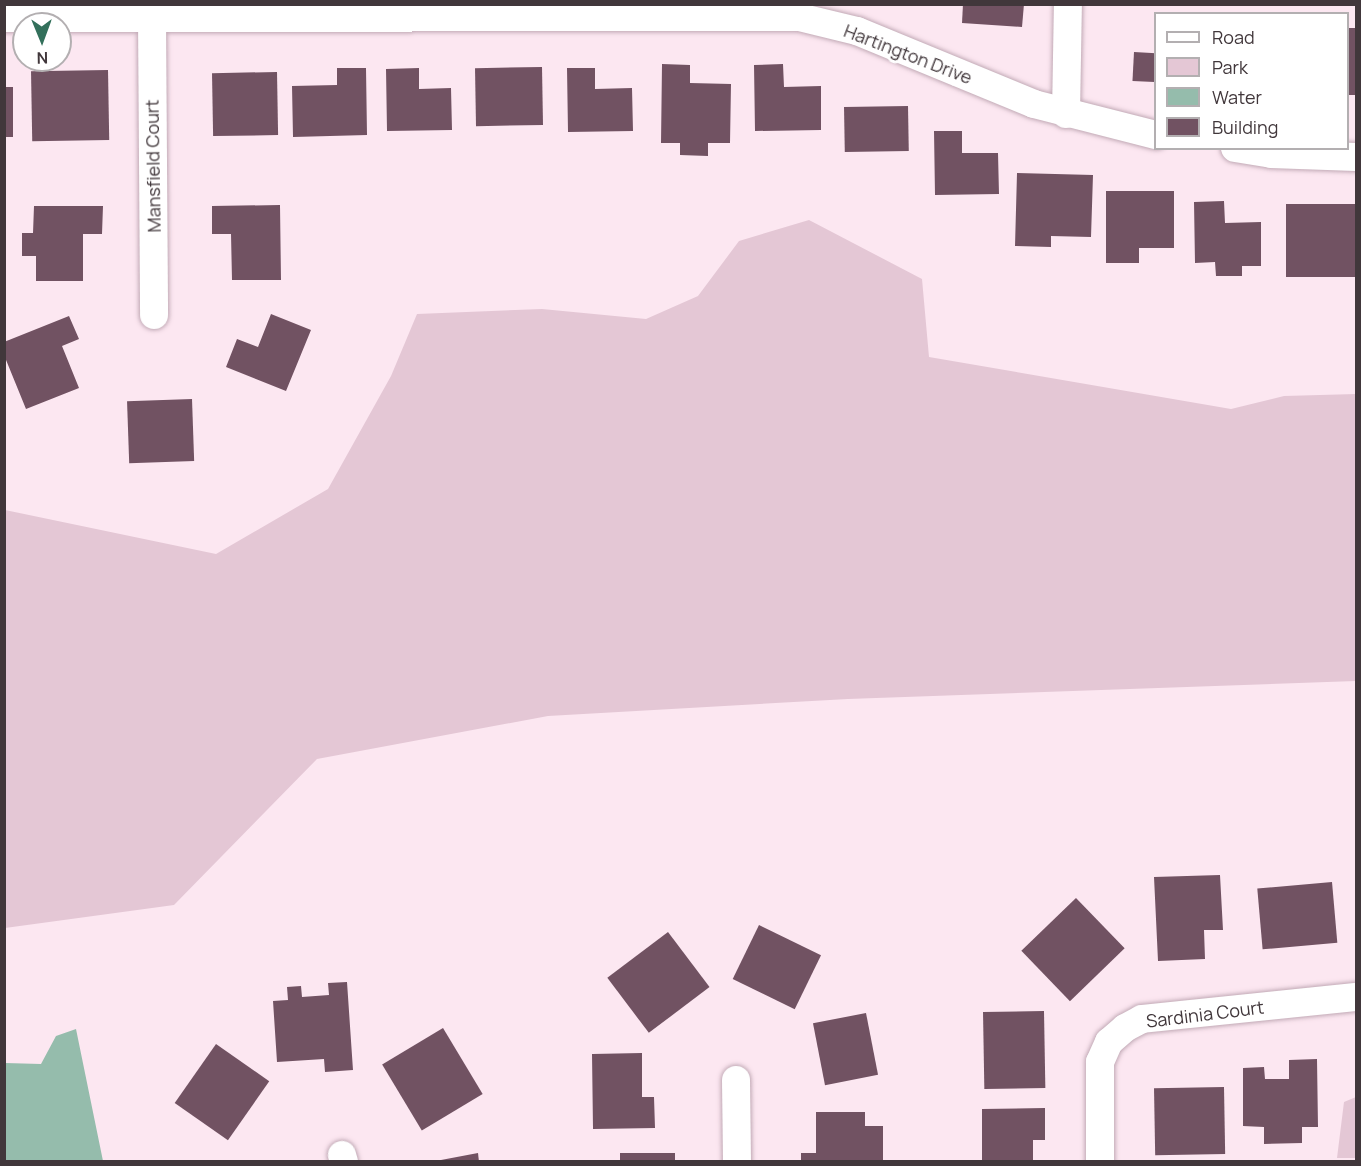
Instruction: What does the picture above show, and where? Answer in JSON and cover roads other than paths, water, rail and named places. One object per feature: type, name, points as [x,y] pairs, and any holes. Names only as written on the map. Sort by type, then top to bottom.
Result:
[{"type":"street","points":[[1066,114],[1068,4]]},
{"type":"street","name":"Hartington Drive","points":[[4,18],[563,10],[799,17],[857,31],[1066,114],[1154,135]]},
{"type":"street","name":"Mansfield Court","points":[[152,17],[154,315]]},
{"type":"street","points":[[1262,150],[1356,157]]},
{"type":"street","name":"Sardinia Court","points":[[1100,1161],[1100,1062],[1109,1042],[1125,1028],[1142,1019],[1356,997]]},
{"type":"street","points":[[736,1080],[737,1161]]},
{"type":"water","points":[[76,1029],[103,1161],[5,1161],[5,1063],[41,1064],[56,1036]]}]
